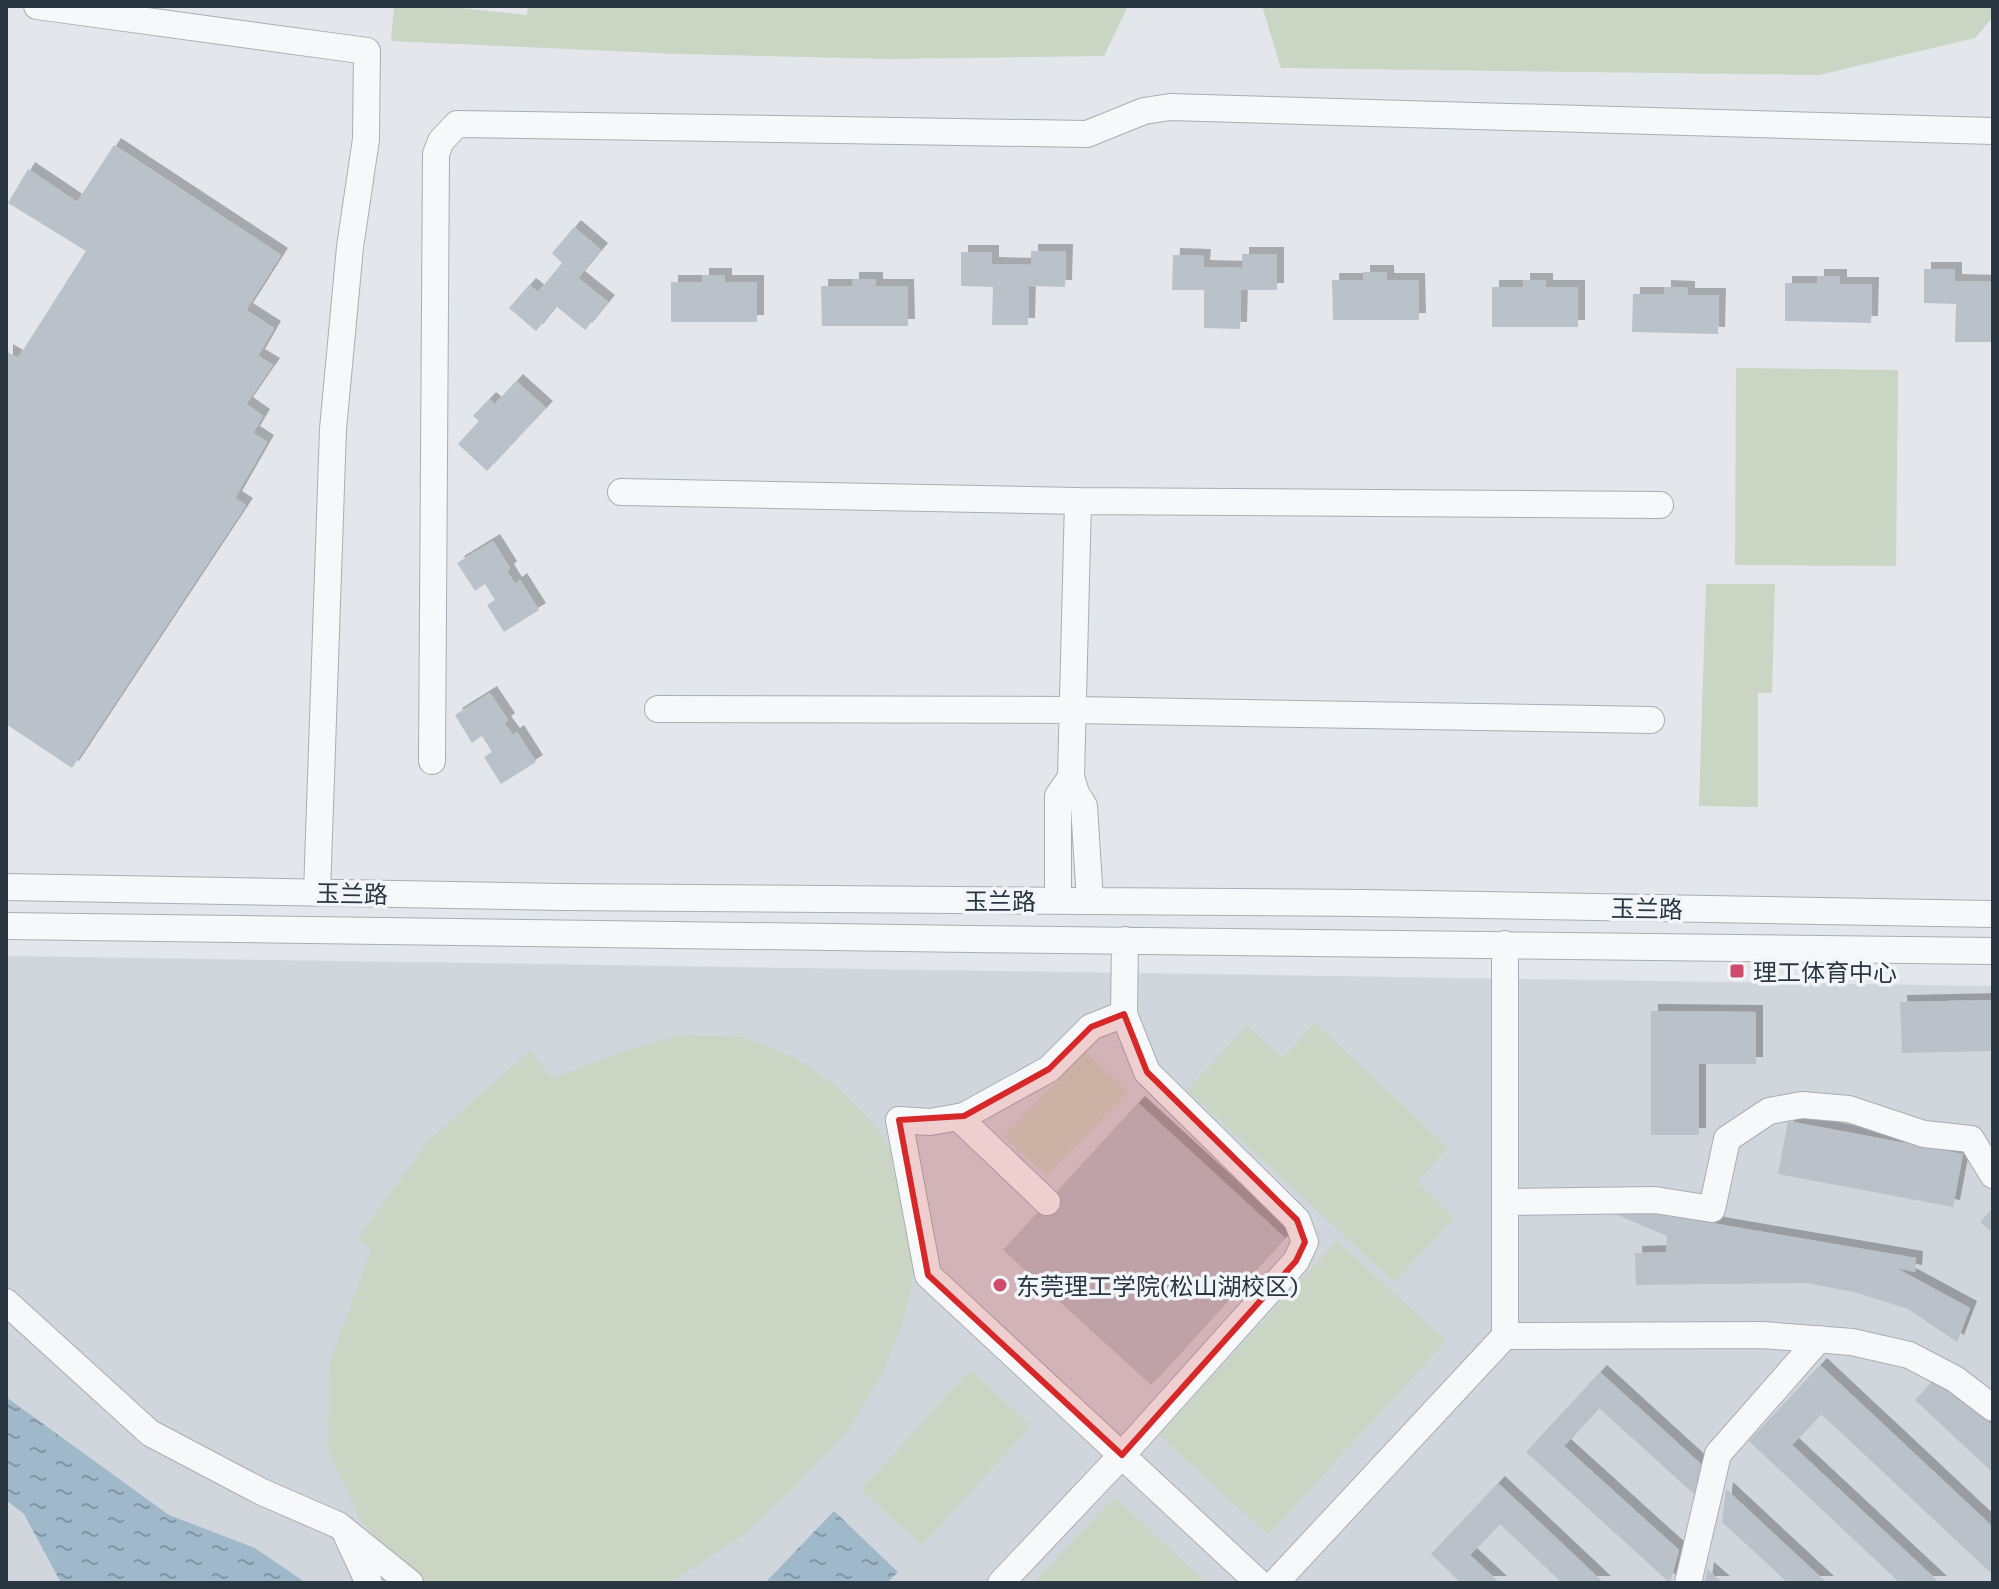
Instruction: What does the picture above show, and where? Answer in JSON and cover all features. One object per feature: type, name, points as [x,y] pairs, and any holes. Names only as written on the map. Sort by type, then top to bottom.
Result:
[{"type":"street","points":[[37,6],[367,51],[366,139],[350,247],[333,429],[317,893]]},
{"type":"street","points":[[432,761],[436,154],[441,141],[457,124],[1087,134],[1144,111],[1170,107],[1993,131]]},
{"type":"street","points":[[621,492],[1078,501],[1660,505]]},
{"type":"street","points":[[1078,501],[1071,777],[1084,806],[1090,901]]},
{"type":"street","points":[[658,709],[1073,710],[1651,720]]},
{"type":"street","points":[[1058,901],[1058,796],[1071,777]]},
{"type":"street","name":"玉兰路","points":[[6,887],[1381,903],[1993,914]]},
{"type":"street","name":"玉兰路","points":[[6,926],[529,935],[1993,951]]},
{"type":"street","points":[[1001,1583],[1122,1455],[1296,1261],[1305,1242],[1297,1220],[1147,1072],[1124,1014],[1125,940]]},
{"type":"street","points":[[1275,1583],[1505,1336],[1505,944]]},
{"type":"street","points":[[1124,1014],[1091,1027],[1049,1069],[964,1116],[930,1122],[899,1120],[928,1275],[1259,1583]]},
{"type":"street","points":[[1505,1202],[1655,1200],[1712,1209],[1727,1139],[1769,1111],[1802,1105],[1849,1109],[1924,1134],[1971,1139],[1993,1175]]},
{"type":"street","points":[[958,1117],[1047,1202]]},
{"type":"street","points":[[6,1302],[150,1433],[344,1531],[410,1583]]},
{"type":"street","points":[[1505,1336],[1763,1335],[1852,1342],[1909,1355],[1955,1379],[1993,1408]]},
{"type":"street","points":[[1688,1583],[1718,1454],[1819,1339]]},
{"type":"street","points":[[344,1531],[369,1583]]},
{"type":"highlighted area","points":[[1124,1014],[1147,1072],[1297,1220],[1305,1242],[1296,1261],[1122,1455],[928,1275],[899,1120],[964,1116],[1049,1069],[1091,1027]]},
{"type":"shaded area","name":"东莞理工学院(松山湖校区)","points":[[6,956],[1993,986],[1993,1583],[6,1583]]},
{"type":"green space","points":[[394,6],[443,6],[527,15],[528,6],[1128,6],[1104,56],[888,59],[680,54],[391,41]]},
{"type":"green space","points":[[1262,6],[1993,6],[1993,17],[1975,38],[1819,75],[1281,68]]},
{"type":"green space","points":[[1736,368],[1898,370],[1896,566],[1735,565]]},
{"type":"green space","points":[[1706,584],[1775,584],[1772,693],[1758,693],[1758,807],[1699,806]]},
{"type":"green space","points":[[1315,1023],[1448,1148],[1417,1182],[1454,1218],[1394,1282],[1187,1090],[1247,1026],[1282,1058]]},
{"type":"green space","points":[[679,1035],[743,1037],[797,1059],[837,1087],[872,1122],[900,1161],[915,1213],[912,1288],[883,1372],[848,1430],[794,1487],[743,1535],[674,1580],[666,1583],[425,1583],[398,1564],[361,1520],[328,1449],[329,1365],[371,1250],[358,1238],[428,1141],[530,1051],[553,1079],[613,1055]]},
{"type":"green space","points":[[1085,1051],[1128,1092],[1046,1176],[1004,1136]]},
{"type":"green space","points":[[1337,1241],[1446,1341],[1268,1535],[1159,1435]]},
{"type":"green space","points":[[970,1370],[1031,1426],[922,1545],[861,1490]]},
{"type":"green space","points":[[1115,1497],[1206,1583],[1033,1583]]},
{"type":"water","points":[[6,1397],[169,1515],[255,1548],[306,1583],[61,1583],[24,1514],[6,1500]]},
{"type":"water","points":[[834,1511],[898,1572],[887,1583],[765,1583]]},
{"type":"building","points":[[114,145],[281,255],[246,310],[274,328],[258,356],[273,365],[246,404],[263,416],[253,433],[267,442],[235,498],[246,505],[72,768],[6,724],[6,351],[18,358],[86,251],[8,203],[28,169],[77,202]]},
{"type":"building","points":[[574,227],[601,250],[578,278],[608,302],[585,330],[556,306],[536,331],[509,308],[529,285],[538,292],[562,263],[552,253]]},
{"type":"building","points":[[1031,251],[1066,251],[1065,287],[1029,286],[1028,325],[992,325],[993,287],[961,286],[961,252],[992,252],[992,264],[1031,265]]},
{"type":"building","points":[[1242,254],[1277,254],[1277,290],[1241,290],[1240,329],[1204,328],[1204,290],[1172,290],[1173,255],[1204,256],[1203,267],[1242,268]]},
{"type":"building","points":[[1924,269],[1955,269],[1955,281],[1993,282],[1991,342],[1955,342],[1956,304],[1924,303]]},
{"type":"building","points":[[1363,272],[1387,272],[1387,280],[1418,280],[1419,320],[1333,320],[1332,280],[1363,280]]},
{"type":"building","points":[[702,275],[725,275],[725,282],[757,282],[757,322],[671,322],[671,282],[702,282]]},
{"type":"building","points":[[1817,276],[1840,276],[1840,284],[1872,284],[1871,323],[1785,321],[1785,283],[1817,283]]},
{"type":"building","points":[[852,279],[876,279],[876,286],[907,286],[908,326],[822,326],[821,286],[852,286]]},
{"type":"building","points":[[1523,280],[1546,280],[1546,287],[1578,287],[1578,327],[1492,327],[1492,287],[1523,287]]},
{"type":"building","points":[[1664,287],[1688,288],[1688,295],[1719,295],[1718,334],[1632,332],[1633,294],[1664,294]]},
{"type":"building","points":[[516,381],[546,408],[487,471],[458,444],[479,421],[473,416],[489,399],[495,404]]},
{"type":"building","points":[[493,541],[510,568],[507,571],[515,584],[520,580],[539,610],[504,632],[487,605],[495,600],[485,584],[475,591],[457,563]]},
{"type":"building","points":[[490,693],[508,720],[504,723],[513,735],[517,732],[536,762],[501,784],[484,757],[492,752],[482,736],[472,743],[455,715]]},
{"type":"building","points":[[1993,1000],[1993,1051],[1902,1053],[1900,1002]]},
{"type":"building","points":[[1651,1011],[1756,1012],[1756,1064],[1699,1064],[1699,1135],[1651,1135]]},
{"type":"building","points":[[1138,1103],[1285,1238],[1151,1385],[1003,1250]]},
{"type":"building","points":[[1788,1121],[1963,1154],[1953,1207],[1778,1174]]},
{"type":"building","points":[[1613,1206],[1916,1258],[1915,1272],[1896,1268],[1970,1308],[1957,1342],[1908,1309],[1854,1292],[1806,1283],[1636,1285],[1635,1253],[1666,1252],[1667,1236],[1615,1214]]},
{"type":"building","points":[[1993,1208],[1993,1233],[1980,1222]]},
{"type":"building","points":[[1820,1365],[1993,1527],[1993,1575],[1821,1414],[1792,1445],[1940,1583],[1900,1583],[1749,1441]]},
{"type":"building","points":[[1600,1372],[1703,1466],[1696,1496],[1599,1408],[1564,1446],[1679,1550],[1670,1583],[1526,1452]]},
{"type":"building","points":[[1938,1375],[1993,1426],[1993,1473],[1915,1400]]},
{"type":"building","points":[[1498,1483],[1604,1583],[1562,1583],[1500,1524],[1470,1555],[1500,1583],[1461,1583],[1431,1554]]},
{"type":"building","points":[[1726,1489],[1827,1583],[1788,1583],[1722,1522]]},
{"type":"building","points":[[1707,1569],[1723,1583],[1705,1583]]},
{"type":"place","name":"理工体育中心","points":[[1737,971]]},
{"type":"place","name":"东莞理工学院(松山湖校区)","points":[[1000,1285]]}]
